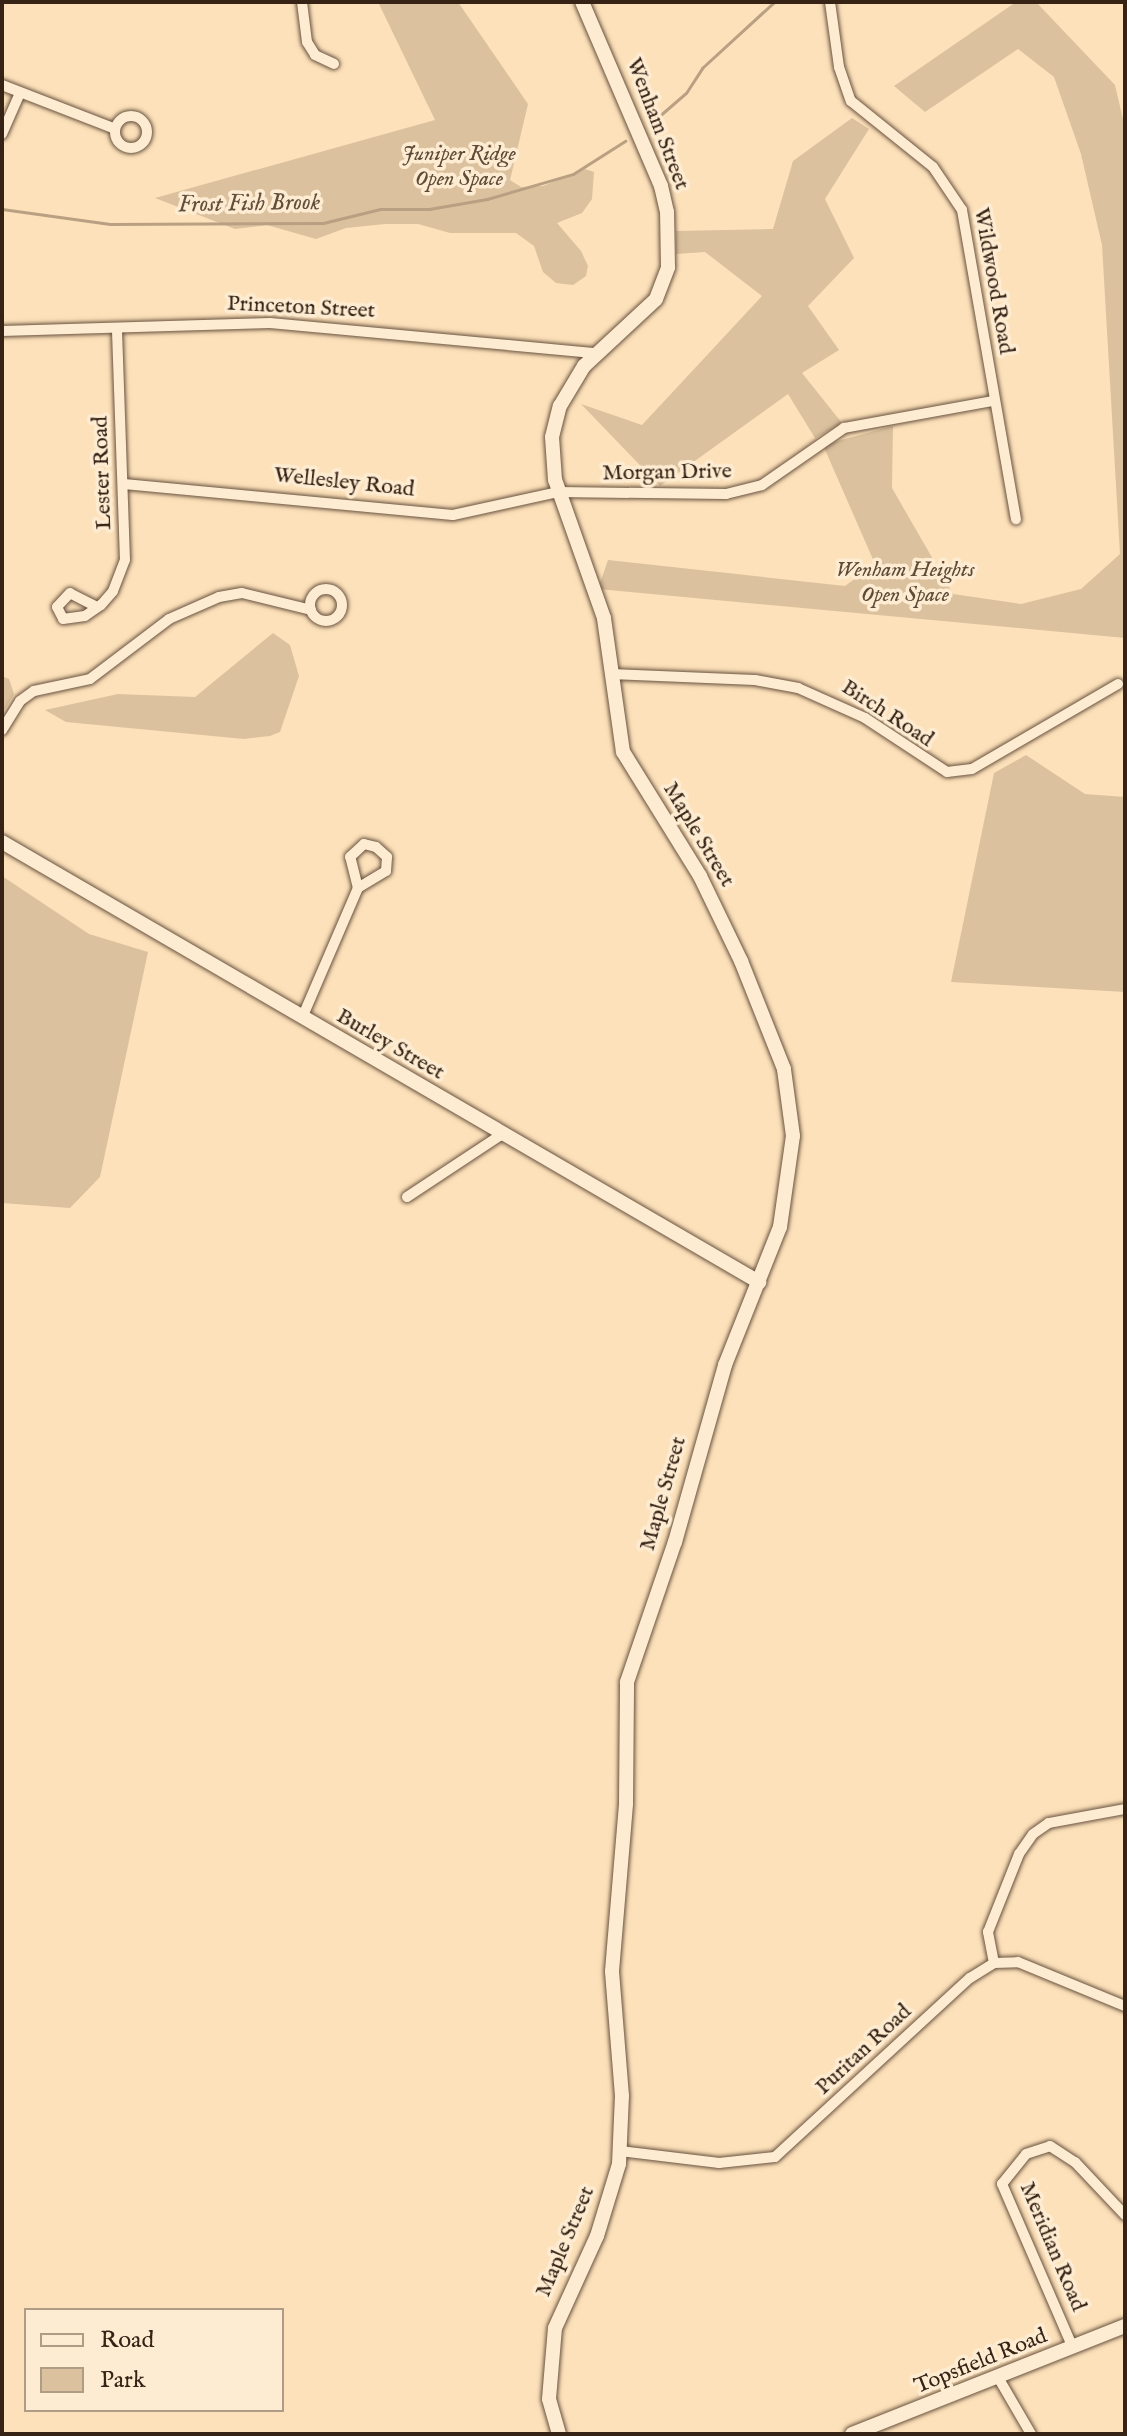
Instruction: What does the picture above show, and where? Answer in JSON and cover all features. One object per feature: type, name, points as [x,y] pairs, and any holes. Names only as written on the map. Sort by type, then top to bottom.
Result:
[{"type":"main road","name":"Wenham Street","points":[[584,3],[657,176],[668,227],[668,267],[656,299],[596,353],[575,380],[554,423],[553,463],[558,492],[600,601]]},
{"type":"main road","name":"Maple Street","points":[[559,2434],[549,2399],[555,2328],[606,2212],[620,2151],[622,2096],[612,1971],[626,1803],[627,1682],[675,1542],[725,1365],[759,1282],[790,1183],[793,1136],[788,1084],[709,893],[623,752],[600,601]]},
{"type":"main road","name":"Burley Street","points":[[2,842],[501,1135],[759,1282]]},
{"type":"main road","name":"Topsfield Road","points":[[852,2434],[999,2379],[1125,2326]]},
{"type":"street","points":[[302,2],[307,42],[315,55],[334,64]]},
{"type":"street","name":"Wildwood Road","points":[[830,2],[839,67],[851,101],[933,167],[954,193],[967,231],[993,401],[1016,519]]},
{"type":"street","points":[[2,85],[113,128]]},
{"type":"street","points":[[2,134],[20,93]]},
{"type":"street","name":"Princeton Street","points":[[2,331],[270,323],[596,353]]},
{"type":"street","name":"Lester Road","points":[[97,607],[120,580],[125,560],[117,328]]},
{"type":"street","name":"Morgan Drive","points":[[558,492],[747,492],[844,428],[993,401]]},
{"type":"street","name":"Wellesley Road","points":[[124,484],[453,515],[558,492]]},
{"type":"street","points":[[2,730],[20,701],[34,691],[90,679],[169,619],[219,597],[242,593],[311,610]]},
{"type":"street","name":"Birch Road","points":[[611,674],[755,680],[798,688],[865,718],[947,772],[972,769],[1118,684]]},
{"type":"street","points":[[302,1018],[358,888],[386,871],[387,857],[376,847],[364,844],[350,857],[358,888]]},
{"type":"street","points":[[407,1197],[501,1135]]},
{"type":"street","points":[[1125,1809],[1049,1823],[1033,1834],[988,1932],[994,1963],[1018,1962],[1125,2006]]},
{"type":"street","name":"Puritan Road","points":[[620,2151],[719,2163],[775,2157],[970,1978],[994,1963]]},
{"type":"street","name":"Meridian Road","points":[[1073,2348],[1002,2184],[1026,2154],[1050,2146],[1096,2182],[1125,2215]]},
{"type":"street","points":[[999,2379],[1031,2434]]},
{"type":"green space","name":"Juniper Ridge Open Space","points":[[378,2],[458,2],[528,104],[510,180],[521,187],[543,186],[585,169],[594,172],[592,199],[582,213],[557,223],[581,251],[588,266],[586,276],[573,285],[556,283],[543,272],[534,246],[516,233],[450,233],[418,224],[385,224],[346,228],[316,239],[267,225],[235,229],[155,198],[435,120]]},
{"type":"green space","name":"Wenham Heights Open Space","points":[[1016,2],[1036,2],[1115,85],[1125,128],[1125,638],[598,589],[608,560],[845,586],[875,564],[823,445],[893,426],[892,488],[953,594],[1021,604],[1081,589],[1120,554],[1102,245],[1081,154],[1054,77],[1018,49],[925,112],[894,86]]},
{"type":"green space","points":[[852,118],[869,129],[825,199],[854,258],[808,306],[839,350],[802,373],[842,423],[815,438],[788,394],[660,486],[581,404],[642,425],[762,296],[705,252],[676,254],[676,231],[773,229],[793,161]]},
{"type":"green space","points":[[273,633],[290,645],[299,676],[280,732],[270,736],[244,739],[66,722],[45,710],[118,694],[195,697]]},
{"type":"green space","points":[[2,676],[9,679],[14,694],[2,714]]},
{"type":"green space","points":[[1026,755],[1085,794],[1125,797],[1125,992],[951,982],[994,773]]},
{"type":"green space","points":[[2,876],[89,934],[148,952],[100,1177],[70,1208],[2,1203]]},
{"type":"waterway","name":"Frost Fish Brook","points":[[657,118],[686,93],[702,68],[774,2]]},
{"type":"waterway","name":"Frost Fish Brook","points":[[2,209],[110,224],[323,223],[380,209],[429,209],[487,199],[573,174],[625,141]]}]
